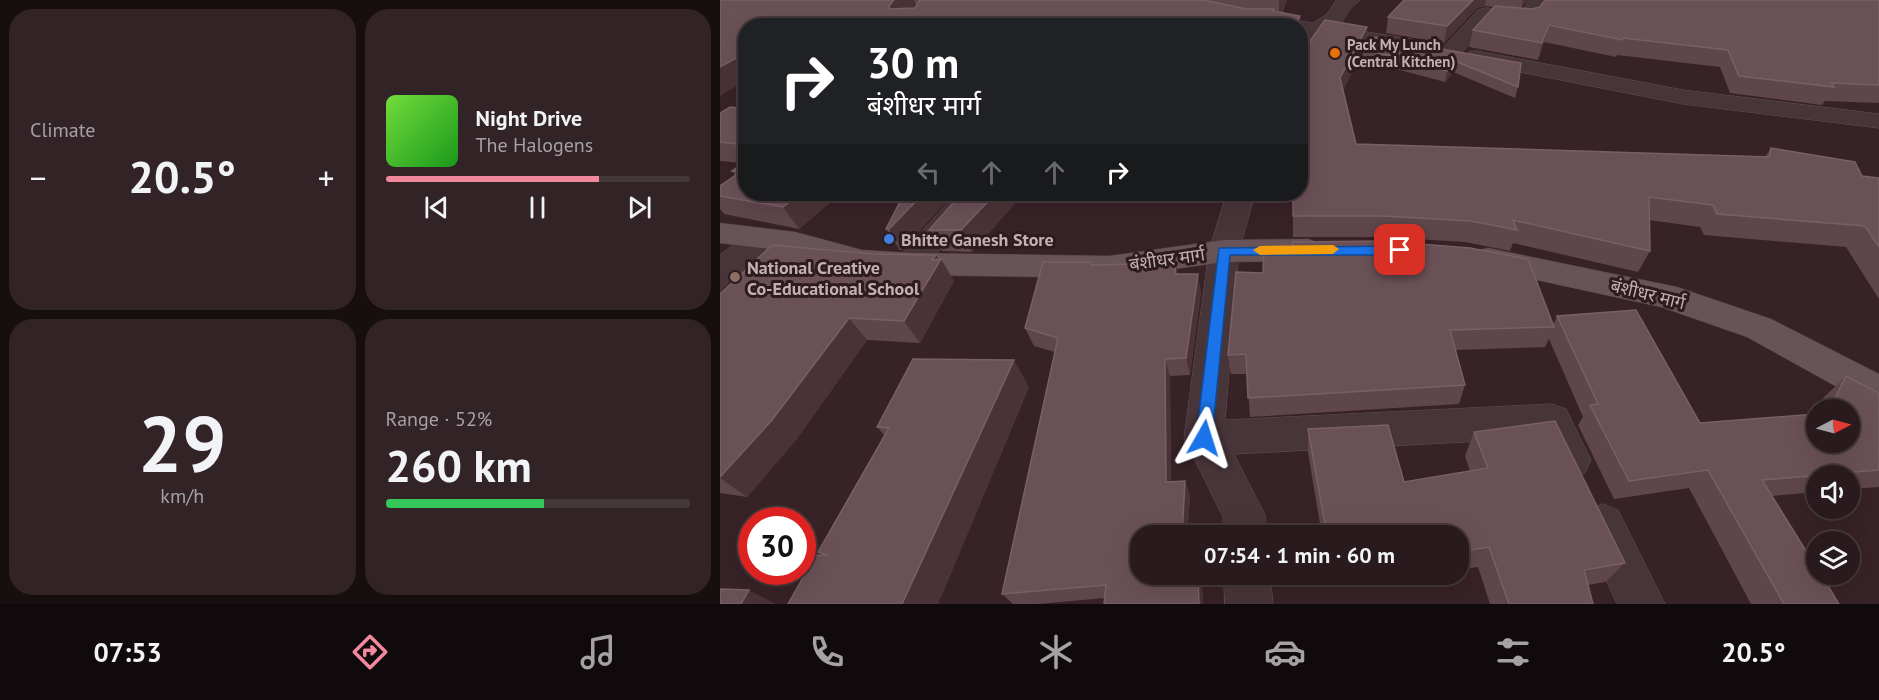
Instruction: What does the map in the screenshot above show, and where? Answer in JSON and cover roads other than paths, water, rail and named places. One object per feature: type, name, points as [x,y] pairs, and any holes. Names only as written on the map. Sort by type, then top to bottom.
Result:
[{"type":"main road","name":"बंशीधर मार्ग","points":[[720,233],[795,242],[862,261],[911,264],[1109,267],[1224,251],[1331,250]]},
{"type":"main road","name":"बंशीधर मार्ग","points":[[1465,255],[1665,296],[1759,328],[1879,392]]},
{"type":"street","points":[[1309,28],[1334,19],[1342,5],[1351,0]]},
{"type":"street","points":[[1450,52],[1485,14],[1528,17],[1539,0]]},
{"type":"street","points":[[1309,28],[1450,52],[1683,97],[1879,121]]},
{"type":"street","points":[[911,264],[965,201]]},
{"type":"street","points":[[1239,201],[1224,251],[1204,438],[1244,515],[1244,525]]},
{"type":"street","points":[[720,272],[762,238]]},
{"type":"street","points":[[753,282],[795,242]]},
{"type":"street","points":[[1204,438],[1552,421],[1641,604]]},
{"type":"street","points":[[1248,585],[1249,604]]},
{"type":"place","name":"Pack My Lunch (Central Kitchen)","points":[[1335,53]]},
{"type":"place","name":"Bhitte Ganesh Store","points":[[889,239]]},
{"type":"place","name":"National Creative Co-Educational School","points":[[735,277]]}]
